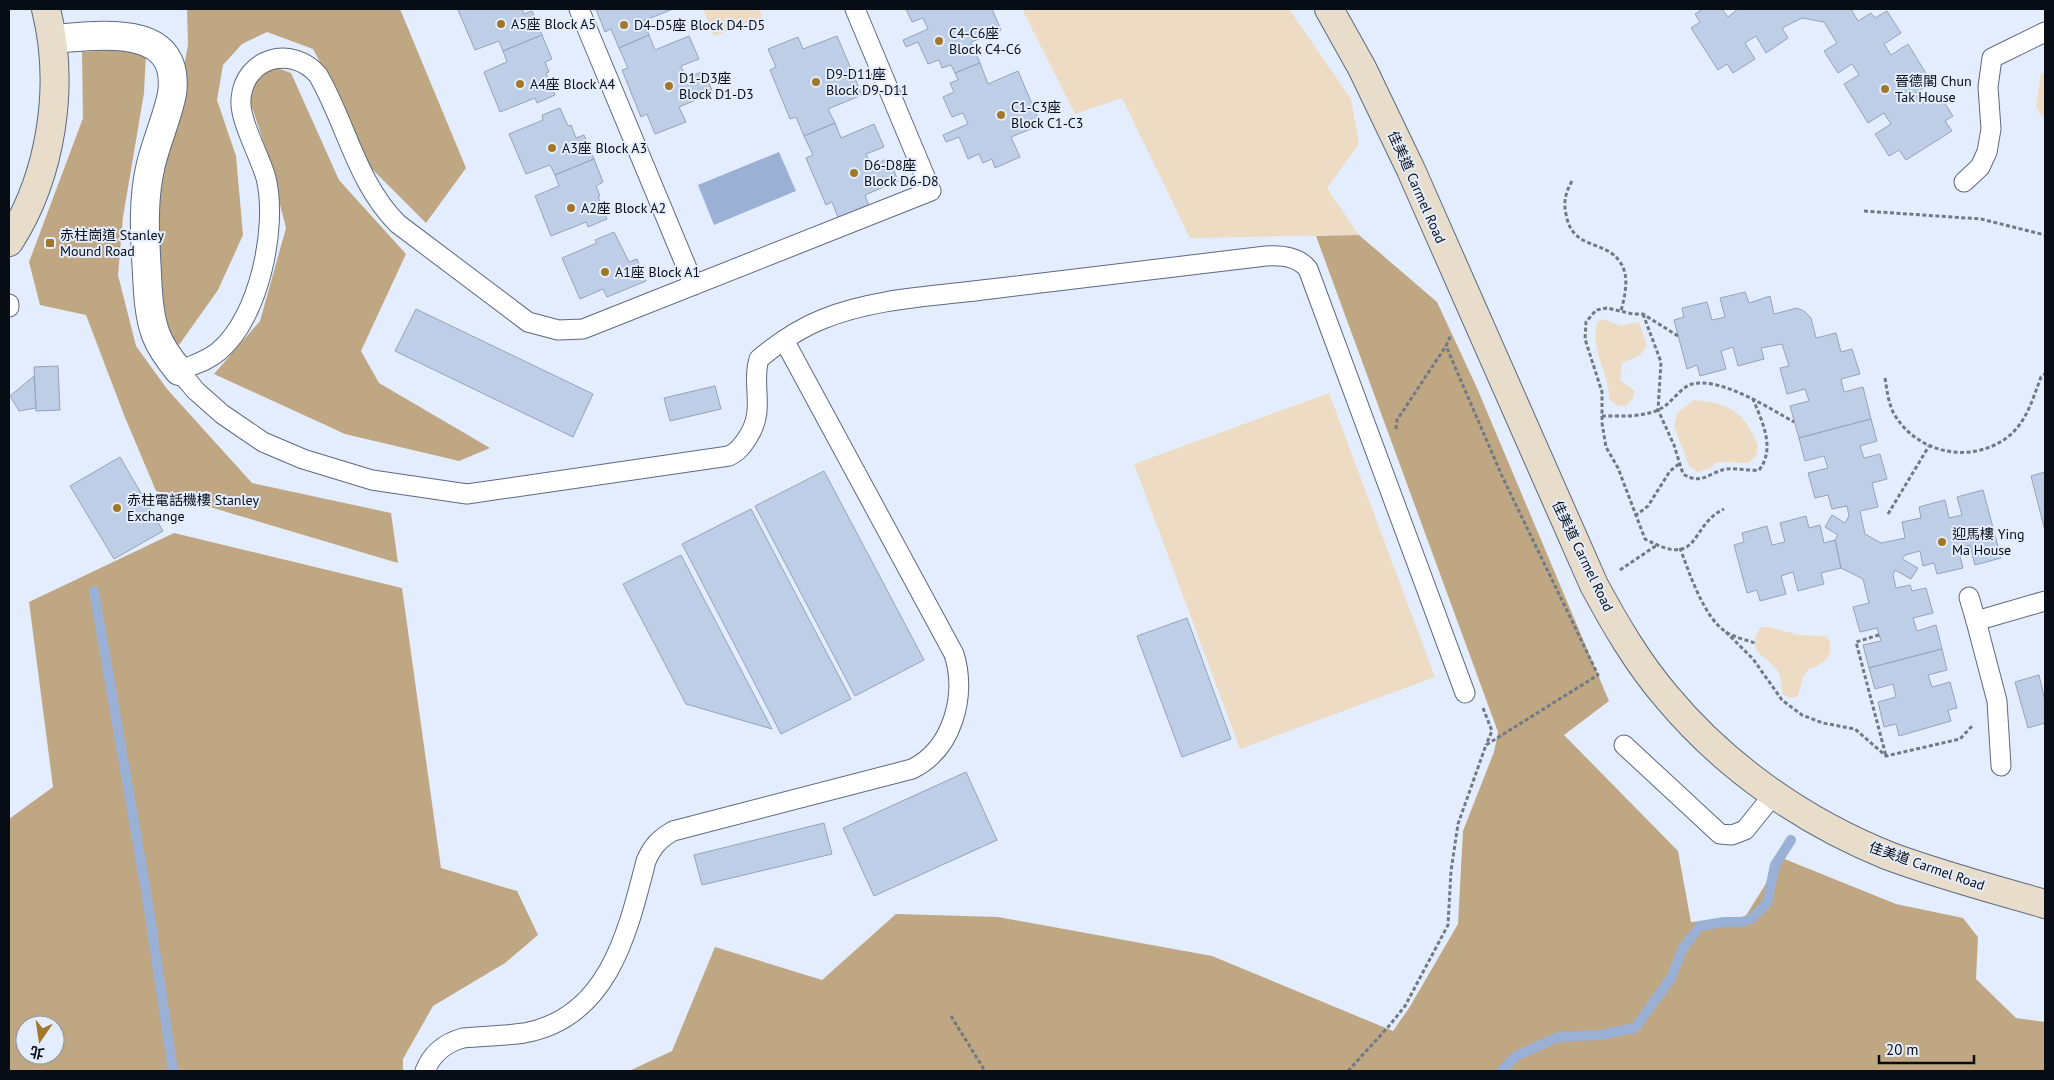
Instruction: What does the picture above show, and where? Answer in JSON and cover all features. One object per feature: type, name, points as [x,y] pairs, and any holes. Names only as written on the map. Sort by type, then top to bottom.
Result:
[{"type":"street","points":[[9,242],[32,196],[48,144],[55,84],[52,39],[46,9]]},
{"type":"street","name":"佳美道 Carmel Road","points":[[1333,11],[1386,116],[1594,585],[1618,628],[1666,696],[1719,751],[1774,794],[1835,831],[1917,866],[2045,904]]},
{"type":"street","points":[[52,39],[102,36],[129,37],[141,40],[159,49],[170,63],[173,72],[173,88],[170,105],[150,172],[144,209],[144,231],[149,305],[152,321],[156,336],[164,352],[179,371]]},
{"type":"lane","points":[[579,9],[694,285]]},
{"type":"lane","points":[[855,9],[931,191],[583,329],[558,330],[528,322],[390,216],[361,173],[318,75],[300,61],[289,58],[277,58],[257,66],[250,74],[241,92],[242,113],[263,167],[269,194],[270,228],[255,293],[243,321],[221,350],[213,356],[179,371],[196,391],[222,414],[263,442],[303,459],[372,480],[467,494],[681,462],[724,458],[734,454],[744,444],[754,428],[758,406],[758,370],[760,360],[784,340],[822,319],[872,305],[1266,256],[1276,255],[1297,260],[1308,269],[1465,693]]},
{"type":"lane","points":[[1964,182],[1980,167],[1987,152],[1991,129],[1988,87],[1992,58],[2045,32]]},
{"type":"lane","points":[[425,1071],[430,1060],[437,1052],[454,1041],[464,1038],[525,1032],[545,1027],[578,1009],[609,971],[624,941],[646,861],[650,851],[663,836],[673,831],[912,769],[922,765],[944,740],[955,714],[958,698],[957,666],[954,654],[784,340]]},
{"type":"lane","points":[[1969,597],[1997,700],[2001,766]]},
{"type":"lane","points":[[1976,621],[2045,601]]},
{"type":"lane","points":[[1624,745],[1720,834],[1732,836],[1745,830],[1774,794]]},
{"type":"path","points":[[1572,181],[1566,192],[1564,204],[1568,224],[1575,236],[1589,244],[1609,251],[1620,261],[1625,271],[1626,292],[1621,311]]},
{"type":"path","points":[[1864,211],[1981,220],[2045,235]]},
{"type":"path","points":[[1678,336],[1643,314],[1607,308],[1596,310],[1586,322],[1586,339],[1602,392],[1602,416],[1606,447],[1618,468],[1645,538],[1657,545],[1674,549],[1686,548],[1695,542],[1705,524],[1714,514],[1724,510]]},
{"type":"path","points":[[1643,314],[1662,362],[1658,410],[1674,445],[1683,474],[1692,480],[1701,480],[1714,473],[1730,469],[1742,471],[1759,470],[1766,462],[1767,449],[1763,424],[1753,399]]},
{"type":"path","points":[[1885,378],[1887,395],[1893,411],[1902,425],[1914,437],[1929,446],[1945,451],[1962,453],[1979,451],[1995,445],[2009,436],[2021,424],[2041,377],[2045,374]]},
{"type":"path","points":[[1602,416],[1637,415],[1658,410],[1690,385],[1704,382],[1719,385],[1753,399],[1794,422]]},
{"type":"path","points":[[1888,514],[1929,446]]},
{"type":"path","points":[[1635,516],[1648,506],[1670,471],[1679,464]]},
{"type":"path","points":[[1613,574],[1657,545]]},
{"type":"path","points":[[1680,548],[1688,571],[1713,621],[1753,659],[1782,700],[1802,715],[1822,723],[1855,729],[1886,756]]},
{"type":"path","points":[[1726,632],[1755,643]]},
{"type":"path","points":[[1879,635],[1856,642],[1886,756]]},
{"type":"path","points":[[1886,756],[1960,739],[1997,700]]},
{"type":"path","points":[[951,1016],[985,1071]]},
{"type":"shaded area","points":[[187,9],[400,9],[466,168],[426,223],[365,162],[332,85],[313,49],[267,32],[242,44],[223,65],[217,100],[236,156],[243,235],[218,290],[179,345],[164,332],[154,222],[188,45]]},
{"type":"shaded area","points":[[703,9],[759,9],[762,17],[714,36]]},
{"type":"shaded area","points":[[1022,9],[1289,9],[1351,99],[1359,144],[1327,188],[1359,235],[1190,238],[1122,98],[1075,114]]},
{"type":"shaded area","points":[[133,49],[146,55],[144,93],[123,217],[118,275],[136,346],[167,389],[252,483],[391,513],[398,563],[156,491],[124,415],[86,315],[40,305],[29,262],[83,118],[82,52]]},
{"type":"shaded area","points":[[269,65],[291,73],[339,180],[406,254],[361,351],[379,383],[490,448],[459,461],[345,434],[214,374],[260,321],[286,228],[266,150],[249,98],[252,79]]},
{"type":"shaded area","points":[[2041,73],[2045,74],[2045,120],[2036,107]]},
{"type":"shaded area","points":[[1359,235],[1437,302],[1477,388],[1609,701],[1564,735],[1678,851],[1691,922],[1745,917],[1782,858],[1896,904],[1963,918],[1978,937],[1976,979],[2016,1018],[2045,1022],[2045,1071],[629,1071],[672,1051],[715,947],[822,980],[896,914],[998,917],[1212,956],[1393,1031],[1409,1008],[1458,924],[1463,831],[1494,752],[1498,732],[1316,236]]},
{"type":"shaded area","points":[[1603,319],[1621,326],[1639,322],[1647,346],[1639,356],[1622,363],[1620,380],[1635,391],[1632,400],[1625,406],[1616,405],[1609,399],[1606,379],[1596,343],[1597,323]]},
{"type":"shaded area","points":[[1329,393],[1435,677],[1240,749],[1134,464]]},
{"type":"shaded area","points":[[1694,400],[1707,401],[1727,407],[1742,417],[1758,446],[1756,456],[1748,463],[1717,462],[1710,468],[1698,472],[1689,466],[1674,426],[1677,413]]},
{"type":"shaded area","points":[[174,533],[402,588],[441,868],[517,891],[538,935],[505,963],[433,1006],[403,1059],[403,1071],[9,1071],[9,819],[53,787],[29,602]]},
{"type":"shaded area","points":[[1761,627],[1770,627],[1798,635],[1827,636],[1830,642],[1830,653],[1824,661],[1809,669],[1803,677],[1798,696],[1790,698],[1783,694],[1778,672],[1755,648],[1756,636]]},
{"type":"water","points":[[779,152],[796,191],[714,225],[698,185]]},
{"type":"building","name":"A5座 Block A5","points":[[522,9],[524,14],[532,11],[542,35],[503,51],[499,41],[475,50],[458,10]]},
{"type":"building","name":"D4-D5座 Block D4-D5","points":[[596,9],[673,9],[643,21],[649,35],[619,48],[611,29],[605,32]]},
{"type":"building","name":"C4-C6座 Block C4-C6","points":[[906,9],[992,9],[1001,30],[971,42],[980,63],[955,73],[951,65],[942,68],[939,60],[928,64],[918,42],[906,47],[903,40],[928,29],[923,18],[912,22]]},
{"type":"building","name":"晉德閣 Chun Tak House","points":[[1703,9],[1722,9],[1728,17],[1738,9],[1851,9],[1858,21],[1871,13],[1875,18],[1887,11],[1901,33],[1884,44],[1891,55],[1908,44],[1932,83],[1915,93],[1922,104],[1938,93],[1953,116],[1945,121],[1952,131],[1906,160],[1899,150],[1889,156],[1875,134],[1891,124],[1884,113],[1868,123],[1844,84],[1859,75],[1852,64],[1838,73],[1824,51],[1837,43],[1824,22],[1802,18],[1782,28],[1788,38],[1766,53],[1756,36],[1745,43],[1755,59],[1733,73],[1727,64],[1718,70],[1691,28],[1700,22],[1695,14]]},
{"type":"building","name":"A4座 Block A4","points":[[542,35],[552,59],[545,62],[549,72],[546,73],[555,95],[537,103],[535,98],[500,112],[484,72],[507,62],[503,51]]},
{"type":"building","name":"D1-D3座 Block D1-D3","points":[[649,35],[655,50],[689,36],[699,59],[681,66],[686,78],[704,71],[713,93],[679,107],[686,122],[655,134],[647,114],[641,117],[622,70],[628,68],[619,48]]},
{"type":"building","name":"D9-D11座 Block D9-D11","points":[[837,36],[862,95],[828,109],[835,123],[804,136],[796,117],[790,119],[770,70],[776,67],[768,49],[798,37],[803,49]]},
{"type":"building","name":"C1-C3座 Block C1-C3","points":[[980,63],[988,84],[1018,71],[1041,125],[1011,137],[1020,157],[995,168],[992,159],[983,163],[979,154],[968,159],[959,137],[946,142],[943,135],[968,124],[963,113],[952,117],[943,97],[954,92],[950,83],[958,80],[955,73]]},
{"type":"building","name":"A3座 Block A3","points":[[560,108],[568,126],[571,125],[576,138],[584,135],[594,159],[555,175],[550,165],[526,174],[509,134],[543,120],[542,115]]},
{"type":"building","name":"D6-D8座 Block D6-D8","points":[[835,123],[841,138],[874,124],[884,147],[866,154],[871,166],[889,158],[898,181],[865,195],[870,209],[840,222],[832,202],[826,205],[806,158],[813,155],[804,136]]},
{"type":"building","name":"A2座 Block A2","points":[[594,159],[603,182],[596,186],[600,196],[598,197],[607,219],[588,227],[586,222],[551,236],[535,196],[559,186],[555,175]]},
{"type":"building","name":"A1座 Block A1","points":[[614,232],[629,262],[637,259],[646,281],[607,297],[603,289],[580,299],[562,258],[597,243],[595,240]]},
{"type":"building","points":[[1745,292],[1749,303],[1770,296],[1774,314],[1797,308],[1804,311],[1811,318],[1816,338],[1836,333],[1841,352],[1852,349],[1860,374],[1841,379],[1844,392],[1863,387],[1871,419],[1799,438],[1790,406],[1809,401],[1805,389],[1787,394],[1780,368],[1789,366],[1782,344],[1761,348],[1764,359],[1738,366],[1733,347],[1721,351],[1726,369],[1700,376],[1697,365],[1687,369],[1674,320],[1684,317],[1682,308],[1707,302],[1712,320],[1725,317],[1720,298]]},
{"type":"building","points":[[416,309],[593,394],[573,437],[395,351]]},
{"type":"building","points":[[58,366],[60,410],[36,411],[34,367]]},
{"type":"building","points":[[34,376],[36,408],[19,411],[10,396]]},
{"type":"building","points":[[715,386],[721,409],[670,421],[664,398]]},
{"type":"building","name":"迎馬樓 Ying Ma House","points":[[1871,419],[1877,441],[1860,446],[1864,458],[1880,454],[1887,479],[1872,483],[1878,507],[1860,511],[1865,534],[1881,543],[1905,538],[1902,522],[1921,518],[1919,507],[1945,500],[1949,518],[1962,515],[1957,497],[1983,490],[2001,558],[1975,565],[1970,545],[1958,549],[1963,568],[1937,574],[1934,563],[1923,566],[1920,551],[1905,555],[1902,559],[1918,568],[1911,579],[1895,570],[1893,575],[1896,588],[1910,585],[1912,591],[1926,588],[1933,613],[1913,618],[1917,631],[1936,625],[1942,649],[1869,668],[1863,645],[1881,641],[1877,628],[1860,632],[1853,607],[1869,603],[1863,579],[1841,568],[1835,540],[1838,535],[1825,527],[1832,515],[1845,523],[1849,516],[1847,506],[1832,509],[1828,495],[1815,498],[1808,473],[1828,468],[1824,456],[1805,461],[1799,438]]},
{"type":"building","name":"赤柱電話機樓 Stanley Exchange","points":[[120,457],[163,531],[114,559],[70,486]]},
{"type":"building","points":[[824,471],[924,660],[855,696],[755,506]]},
{"type":"building","points":[[2045,472],[2045,531],[2031,476]]},
{"type":"building","points":[[751,509],[851,699],[781,734],[682,544]]},
{"type":"building","points":[[1806,516],[1809,528],[1820,525],[1824,543],[1835,540],[1841,568],[1821,573],[1824,584],[1798,591],[1793,572],[1781,576],[1786,594],[1760,601],[1757,590],[1747,593],[1734,545],[1744,542],[1742,533],[1767,526],[1772,545],[1785,542],[1780,523]]},
{"type":"building","points":[[681,555],[772,729],[686,704],[623,584]]},
{"type":"building","points":[[1187,618],[1231,739],[1182,757],[1137,636]]},
{"type":"building","points":[[1942,649],[1947,670],[1928,675],[1932,687],[1950,682],[1957,708],[1948,710],[1951,721],[1899,736],[1896,724],[1884,727],[1878,702],[1896,697],[1893,684],[1875,689],[1869,668]]},
{"type":"building","points":[[2039,675],[2045,701],[2045,723],[2028,728],[2015,682]]},
{"type":"building","points":[[966,772],[997,840],[874,896],[843,828]]},
{"type":"building","points":[[824,823],[832,854],[702,885],[694,855]]},
{"type":"waterway","points":[[94,591],[148,903],[173,1071]]},
{"type":"waterway","points":[[1501,1071],[1516,1056],[1558,1037],[1600,1035],[1635,1028],[1671,978],[1683,948],[1700,926],[1724,922],[1742,922],[1751,919],[1767,903],[1775,865],[1791,840]]},
{"type":"place","name":"A5座 Block A5","points":[[501,24]]},
{"type":"place","name":"D4-D5座 Block D4-D5","points":[[624,25]]},
{"type":"place","name":"C4-C6座 Block C4-C6","points":[[939,41]]},
{"type":"place","name":"D9-D11座 Block D9-D11","points":[[816,82]]},
{"type":"place","name":"A4座 Block A4","points":[[520,84]]},
{"type":"place","name":"D1-D3座 Block D1-D3","points":[[669,86]]},
{"type":"place","name":"晉德閣 Chun Tak House","points":[[1885,89]]},
{"type":"place","name":"C1-C3座 Block C1-C3","points":[[1001,115]]},
{"type":"place","name":"A3座 Block A3","points":[[552,148]]},
{"type":"place","name":"D6-D8座 Block D6-D8","points":[[854,173]]},
{"type":"place","name":"A2座 Block A2","points":[[571,208]]},
{"type":"place","name":"赤柱崗道 Stanley Mound Road","points":[[50,243]]},
{"type":"place","name":"A1座 Block A1","points":[[605,272]]},
{"type":"place","name":"赤柱電話機樓 Stanley Exchange","points":[[117,508]]},
{"type":"place","name":"迎馬樓 Ying Ma House","points":[[1942,542]]}]
